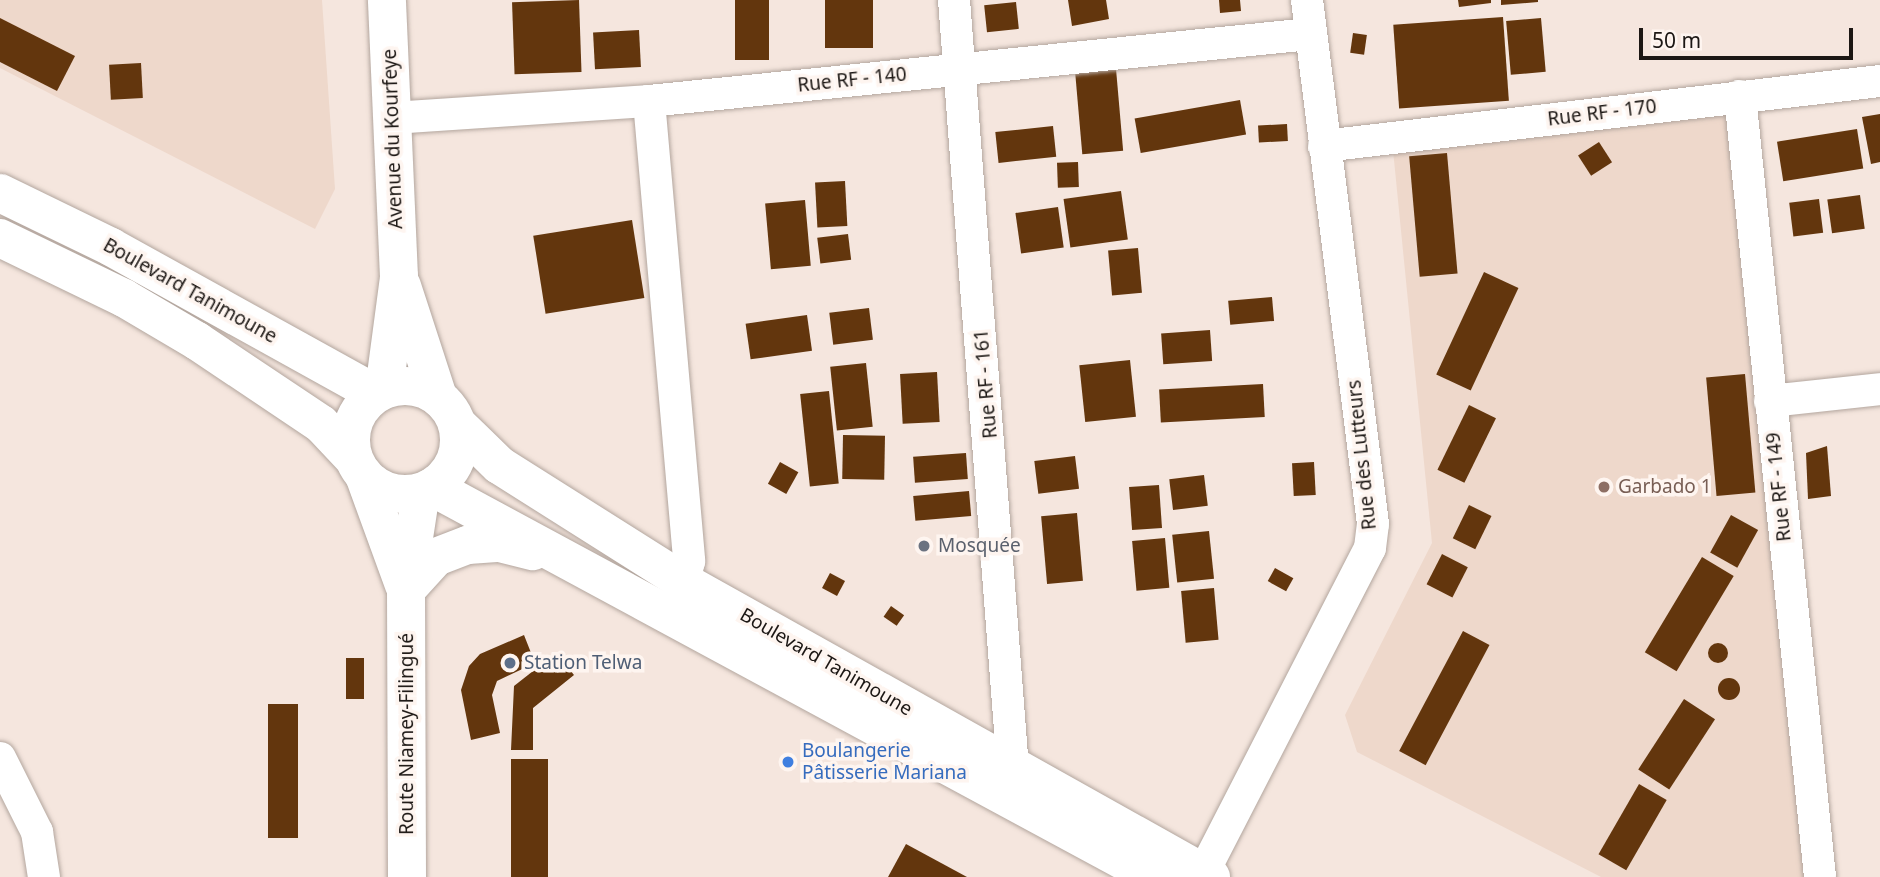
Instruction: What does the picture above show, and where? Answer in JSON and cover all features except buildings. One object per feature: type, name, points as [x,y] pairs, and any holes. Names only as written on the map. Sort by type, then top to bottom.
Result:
[{"type":"main road","name":"Avenue du Kourfeye","points":[[380,392],[399,277],[387,0]]},
{"type":"main road","name":"Boulevard Tanimoune","points":[[0,193],[167,276],[380,392]]},
{"type":"main road","name":"Boulevard Tanimoune","points":[[0,239],[124,298],[197,341],[321,424],[359,469]]},
{"type":"main road","name":"Avenue du Kourfeye","points":[[399,277],[447,410]]},
{"type":"main road","points":[[415,387],[447,410],[456,457],[447,475],[426,490],[393,494],[359,469],[350,438],[356,416],[380,392],[415,387]]},
{"type":"main road","name":"Boulevard Tanimoune","points":[[447,410],[499,465],[684,582],[1207,875]]},
{"type":"main road","name":"Route Niamey-Filingué","points":[[359,469],[406,590]]},
{"type":"main road","name":"Boulevard Tanimoune","points":[[426,490],[569,559],[1154,877]]},
{"type":"main road","name":"Route Niamey-Filingué","points":[[407,877],[406,590],[426,490]]},
{"type":"main road","points":[[406,590],[436,557],[468,545],[500,543],[569,559]]},
{"type":"street","name":"Rue RF - 161","points":[[954,0],[1013,768]]},
{"type":"street","name":"Rue des Lutteurs","points":[[1207,875],[1370,548],[1373,524],[1307,0]]},
{"type":"street","name":"Rue RF - 140","points":[[393,118],[649,101],[1310,34]]},
{"type":"street","name":"Rue RF - 170","points":[[1324,146],[1880,81]]},
{"type":"street","name":"Rue RF - 149","points":[[1740,96],[1820,877]]},
{"type":"street","points":[[649,101],[689,561],[684,582]]},
{"type":"street","points":[[1770,401],[1880,390]]},
{"type":"street","points":[[0,758],[37,832],[44,877]]},
{"type":"shaded area","points":[[0,0],[322,0],[335,189],[315,229],[0,68]]},
{"type":"shaded area","points":[[1731,110],[1810,877],[1601,877],[1357,752],[1345,715],[1432,543],[1393,150]]},
{"type":"place","name":"Garbado 1","points":[[1604,487]]},
{"type":"place","name":"Mosquée","points":[[924,546]]},
{"type":"place","name":"Station Telwa","points":[[510,663]]},
{"type":"place","name":"Boulangerie Pâtisserie Mariana","points":[[788,762]]}]
